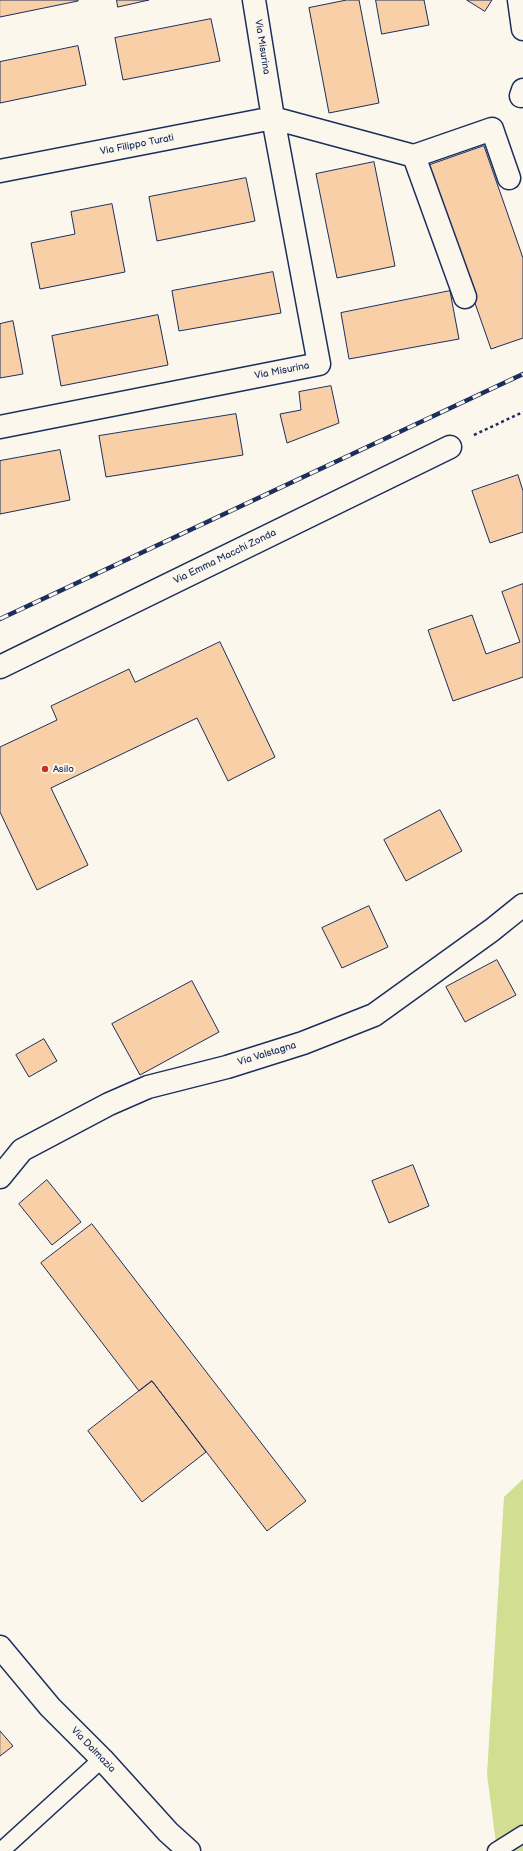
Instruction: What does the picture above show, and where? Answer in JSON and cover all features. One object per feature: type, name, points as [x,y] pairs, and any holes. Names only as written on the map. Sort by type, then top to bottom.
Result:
[{"type":"street","name":"Via Misurina","points":[[0,427],[319,364],[273,118],[254,0]]},
{"type":"street","points":[[518,0],[523,29]]},
{"type":"street","points":[[273,118],[414,156],[492,129],[509,178]]},
{"type":"street","name":"Via Filippo Turati","points":[[0,171],[273,118]]},
{"type":"street","points":[[414,156],[465,297]]},
{"type":"street","name":"Via Emma Macchi Zonda","points":[[0,667],[450,447]]},
{"type":"street","name":"Via Valstagna","points":[[0,1177],[22,1150],[78,1122],[109,1104],[148,1087],[227,1066],[303,1043],[374,1015],[492,930],[523,905]]},
{"type":"street","name":"Via Dalmazia","points":[[0,1647],[50,1707],[102,1759],[168,1832],[189,1851]]},
{"type":"lane","points":[[1,1851],[102,1759]]},
{"type":"lane","points":[[496,1851],[523,1834]]},
{"type":"path","points":[[450,447],[523,412]]},
{"type":"green space","points":[[523,1479],[523,1851],[497,1851],[487,1774],[504,1497]]},
{"type":"building","points":[[0,0],[78,0],[78,1],[0,17]]},
{"type":"building","points":[[117,0],[149,0],[118,7]]},
{"type":"building","points":[[347,0],[359,0],[379,103],[329,113],[309,8]]},
{"type":"building","points":[[376,0],[424,0],[429,25],[382,34]]},
{"type":"building","points":[[467,0],[492,0],[485,11]]},
{"type":"building","points":[[211,19],[220,61],[123,80],[115,38]]},
{"type":"building","points":[[78,46],[86,85],[0,103],[0,62]]},
{"type":"building","points":[[484,146],[523,258],[523,338],[491,349],[427,166]]},
{"type":"building","points":[[374,162],[395,266],[337,278],[316,174]]},
{"type":"building","points":[[246,178],[255,221],[157,241],[149,197]]},
{"type":"building","points":[[112,204],[125,272],[40,289],[31,243],[75,234],[71,212]]},
{"type":"building","points":[[273,272],[281,313],[179,331],[172,291]]},
{"type":"building","points":[[450,291],[459,339],[349,359],[341,313]]},
{"type":"building","points":[[158,315],[168,365],[61,386],[52,336]]},
{"type":"building","points":[[13,321],[23,374],[0,378],[0,324]]},
{"type":"building","points":[[331,386],[339,423],[287,443],[280,414],[301,410],[299,392]]},
{"type":"building","points":[[236,414],[243,455],[106,477],[99,436]]},
{"type":"building","points":[[60,450],[70,500],[0,514],[0,461]]},
{"type":"building","points":[[518,475],[523,491],[523,532],[490,543],[472,491]]},
{"type":"building","points":[[523,584],[523,677],[453,701],[428,630],[472,615],[486,654],[520,642],[502,592]]},
{"type":"building","name":"Asilo","points":[[220,642],[275,757],[228,781],[197,718],[51,788],[88,865],[37,890],[0,812],[0,747],[57,720],[51,706],[129,669],[135,682]]},
{"type":"building","points":[[440,810],[462,851],[406,881],[384,840]]},
{"type":"building","points":[[369,906],[388,947],[342,968],[322,928]]},
{"type":"building","points":[[497,960],[516,995],[465,1022],[446,987]]},
{"type":"building","points":[[192,981],[219,1032],[140,1075],[112,1024]]},
{"type":"building","points":[[44,1039],[57,1061],[29,1077],[16,1055]]},
{"type":"building","points":[[413,1165],[429,1206],[389,1223],[372,1181]]},
{"type":"building","points":[[47,1180],[81,1222],[52,1245],[19,1204]]},
{"type":"building","points":[[92,1224],[306,1501],[267,1531],[152,1381],[139,1391],[41,1263]]},
{"type":"building","points":[[152,1381],[206,1452],[142,1502],[88,1431]]},
{"type":"building","points":[[0,1731],[13,1746],[0,1756]]},
{"type":"railway","points":[[0,619],[523,374]]},
{"type":"place","name":"Asilo","points":[[45,769]]}]
